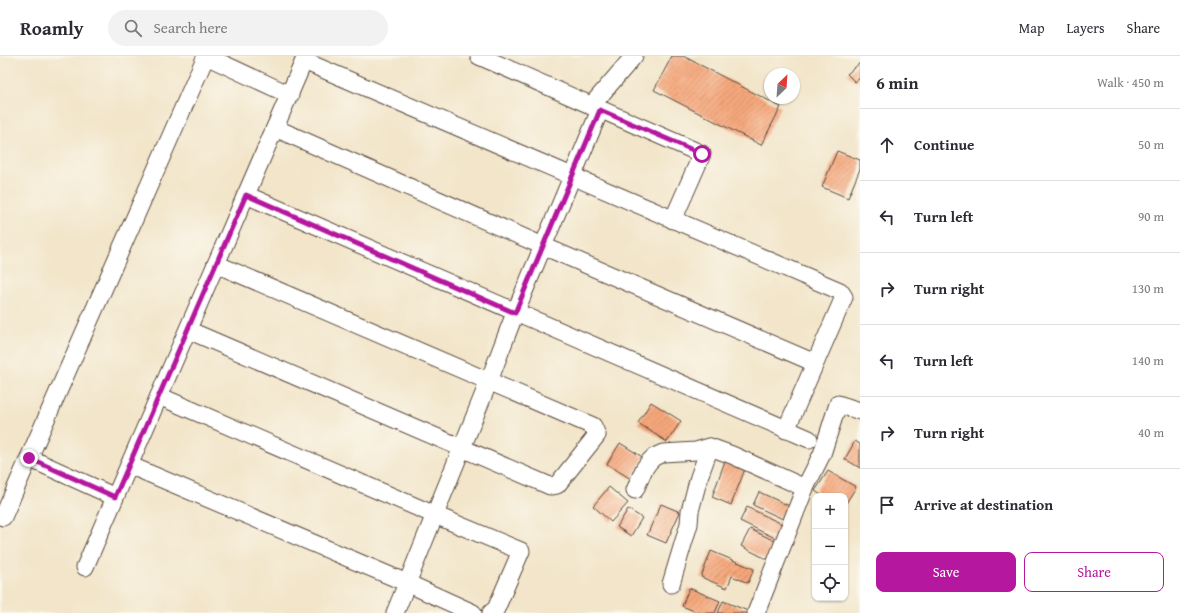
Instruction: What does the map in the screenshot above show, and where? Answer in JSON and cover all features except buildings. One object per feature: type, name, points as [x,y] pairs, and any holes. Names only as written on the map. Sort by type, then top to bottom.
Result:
[{"type":"street","points":[[3,518],[206,56],[290,95]]},
{"type":"street","points":[[479,56],[702,154],[673,220]]},
{"type":"street","points":[[395,613],[515,313],[572,176],[596,108],[634,56]]},
{"type":"street","points":[[85,567],[305,58],[673,220],[840,291],[844,297],[786,430]]},
{"type":"street","points":[[275,128],[543,246],[815,363]]},
{"type":"street","points":[[246,195],[515,313],[809,439]]},
{"type":"street","points":[[188,330],[550,486],[557,486],[597,435],[592,426],[216,264]]},
{"type":"street","points":[[159,396],[521,551],[496,609],[491,613]]},
{"type":"street","points":[[756,613],[805,488],[822,454],[838,404],[860,411]]},
{"type":"street","points":[[635,490],[644,469],[654,457],[663,453],[681,453],[710,447],[732,455],[805,488]]},
{"type":"street","points":[[671,584],[689,524],[690,511],[694,496],[710,447]]},
{"type":"street","points":[[29,458],[115,497]]},
{"type":"street","points":[[129,465],[474,613]]},
{"type":"route","points":[[29,458],[115,497],[246,195],[515,313],[600,110],[702,154]]}]
